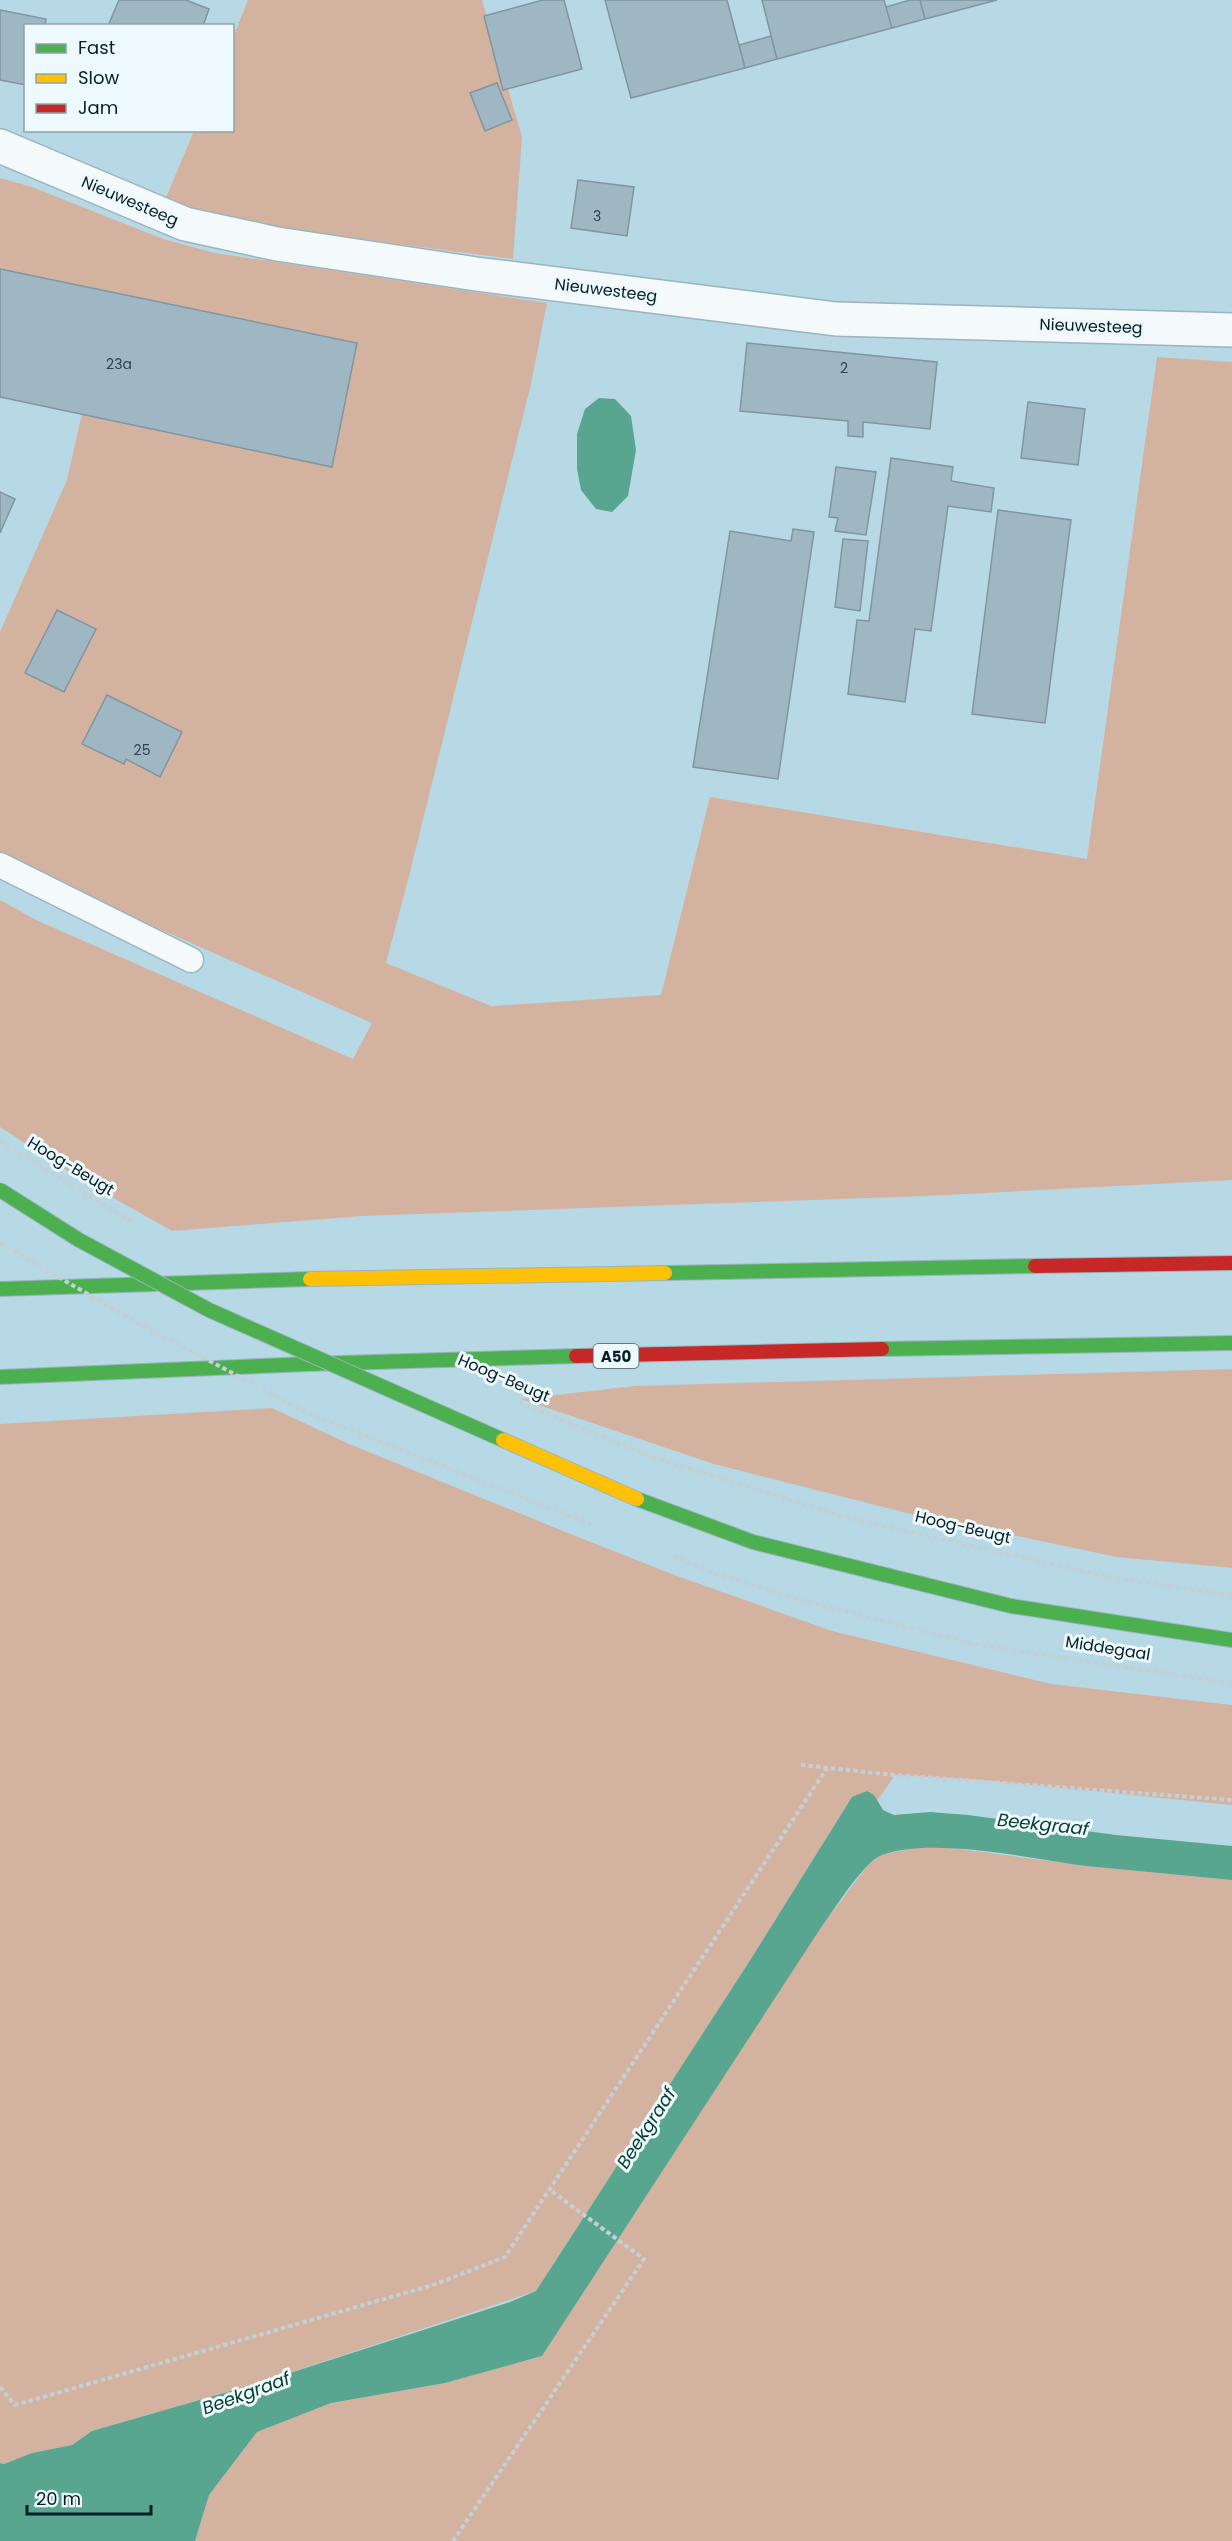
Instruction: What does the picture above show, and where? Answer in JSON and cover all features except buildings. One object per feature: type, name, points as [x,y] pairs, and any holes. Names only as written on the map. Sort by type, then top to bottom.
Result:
[{"type":"main road","name":"Middegaal","points":[[0,1190],[79,1240],[208,1310],[637,1499],[753,1542],[1011,1606],[1232,1640]]},
{"type":"main road","points":[[0,1289],[274,1280],[1232,1263]]},
{"type":"main road","name":"A50","points":[[0,1377],[149,1369],[438,1359],[1232,1343]]},
{"type":"street","name":"Nieuwesteeg","points":[[0,146],[185,224],[277,244],[453,270],[836,319],[1232,330]]},
{"type":"lane","points":[[0,865],[191,960]]},
{"type":"path","name":"Hoog-Beugt","points":[[0,1141],[134,1223]]},
{"type":"path","points":[[0,1243],[136,1322],[312,1415],[601,1528]]},
{"type":"path","name":"Hoog-Beugt","points":[[510,1398],[652,1457],[848,1518],[1115,1578],[1232,1594]]},
{"type":"path","name":"Middegaal","points":[[979,1645],[1232,1683]]},
{"type":"path","points":[[801,1766],[1232,1800]]},
{"type":"path","points":[[0,2387],[15,2405],[433,2285],[505,2257],[827,1768]]},
{"type":"path","points":[[453,2541],[644,2259],[550,2190]]},
{"type":"shaded area","points":[[248,0],[482,0],[522,137],[513,259],[207,216],[165,200],[194,132],[234,132],[234,35]]},
{"type":"shaded area","points":[[0,178],[32,187],[163,239],[215,253],[547,303],[531,384],[386,963],[491,1006],[661,995],[710,797],[1087,859],[1157,357],[1232,362],[1232,1180],[927,1196],[362,1216],[172,1231],[82,1180],[0,1127],[0,900],[38,921],[353,1059],[372,1023],[31,872],[0,854],[0,632],[67,480],[84,405],[0,386]]},
{"type":"shaded area","points":[[1232,1369],[1232,1568],[1117,1557],[907,1513],[714,1464],[521,1399],[635,1386]]},
{"type":"shaded area","points":[[272,1408],[349,1444],[568,1533],[677,1576],[832,1631],[1051,1684],[1232,1705],[1232,1805],[970,1779],[895,1775],[877,1801],[874,1795],[852,1797],[749,1962],[536,2291],[259,2383],[92,2431],[72,2445],[32,2453],[4,2464],[0,2463],[0,1424]]},
{"type":"shaded area","points":[[913,1848],[952,1848],[1087,1866],[1232,1880],[1232,2541],[195,2541],[209,2495],[257,2432],[331,2403],[445,2383],[542,2356],[818,1931],[868,1865],[881,1855]]},
{"type":"water","points":[[599,398],[615,399],[631,416],[636,450],[628,496],[612,512],[596,509],[581,490],[577,469],[577,434],[585,409]]},
{"type":"water","name":"Beekgraaf","points":[[867,1791],[874,1795],[883,1810],[894,1815],[930,1812],[968,1815],[1116,1835],[1232,1846],[1232,1880],[1086,1866],[954,1848],[903,1850],[882,1855],[866,1867],[839,1901],[542,2356],[445,2383],[331,2403],[257,2432],[209,2495],[195,2541],[0,2541],[0,2463],[4,2464],[32,2453],[72,2445],[92,2431],[259,2383],[510,2302],[536,2291],[749,1962],[852,1797]]},
{"type":"traffic: fast","points":[[0,1190],[79,1240],[209,1310],[503,1440]]},
{"type":"traffic: fast","points":[[665,1273],[1035,1266]]},
{"type":"traffic: fast","points":[[0,1289],[310,1279]]},
{"type":"traffic: fast","points":[[882,1349],[1232,1343]]},
{"type":"traffic: fast","points":[[0,1377],[576,1356]]},
{"type":"traffic: fast","points":[[637,1499],[753,1542],[1011,1606],[1232,1640]]},
{"type":"traffic: slow","points":[[310,1279],[665,1273]]},
{"type":"traffic: slow","points":[[503,1440],[637,1499]]},
{"type":"traffic: jam","points":[[1035,1266],[1232,1263]]},
{"type":"traffic: jam","points":[[576,1356],[882,1349]]}]
